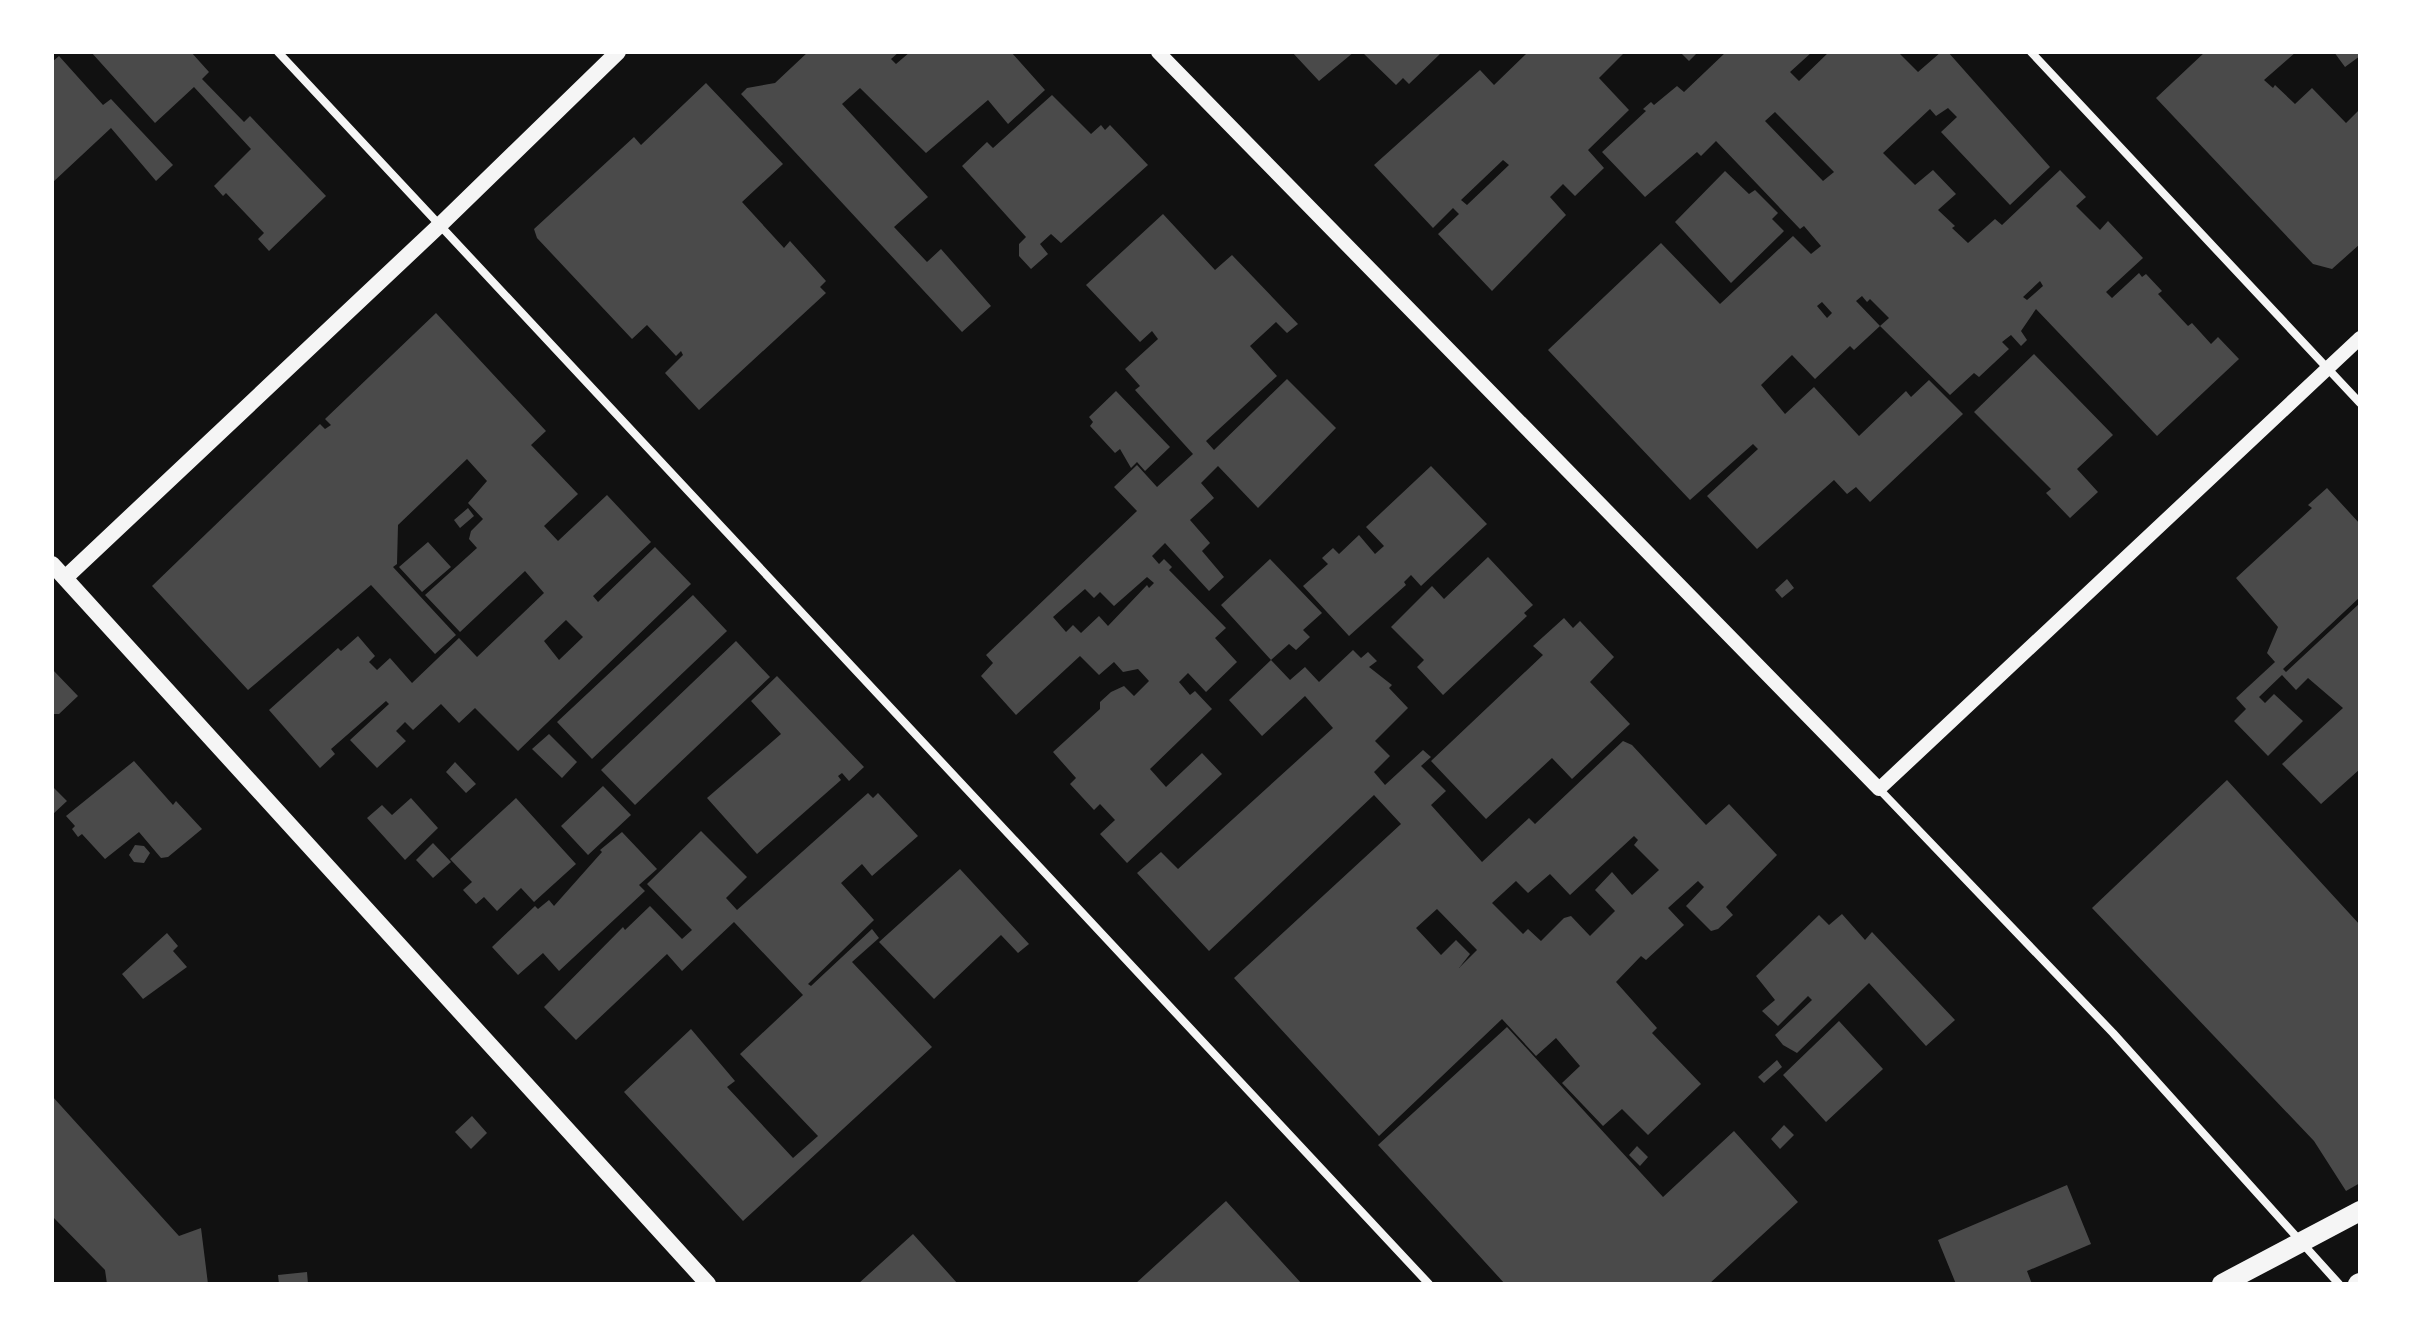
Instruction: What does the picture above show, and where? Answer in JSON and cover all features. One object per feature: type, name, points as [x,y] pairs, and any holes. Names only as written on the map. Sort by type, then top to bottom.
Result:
[{"type":"main road","points":[[65,578],[442,223],[618,52]]},
{"type":"main road","points":[[52,564],[708,1284]]},
{"type":"main road","points":[[2222,1284],[2360,1211]]},
{"type":"street","points":[[278,52],[442,223],[1429,1284]]},
{"type":"street","points":[[1158,52],[1879,789],[2113,1033],[2339,1284]]},
{"type":"street","points":[[2031,52],[2360,403]]},
{"type":"street","points":[[1879,789],[2360,338]]},
{"type":"building","points":[[91,52],[191,52],[209,72],[202,79],[244,122],[250,116],[326,196],[269,251],[258,239],[264,233],[226,193],[223,196],[214,186],[251,149],[194,87],[155,123]]},
{"type":"building","points":[[808,52],[899,52],[891,59],[896,64],[910,52],[1011,52],[1045,90],[1008,124],[988,100],[926,153],[860,88],[842,104],[928,197],[894,227],[927,262],[941,249],[991,306],[962,332],[741,94],[747,88],[775,83]]},
{"type":"building","points":[[1292,52],[1354,52],[1319,81]]},
{"type":"building","points":[[1362,52],[1442,52],[1409,84],[1403,78],[1396,85]]},
{"type":"building","points":[[1528,52],[1625,52],[1599,78],[1629,110],[1588,150],[1604,168],[1575,196],[1563,184],[1550,197],[1566,215],[1492,291],[1438,234],[1459,214],[1453,208],[1433,228],[1374,165],[1480,70],[1494,85]],"holes":[[[1503,160],[1509,165],[1467,205],[1461,200]]]},
{"type":"building","points":[[1680,52],[1698,52],[1689,61]]},
{"type":"building","points":[[1726,52],[1812,52],[1790,72],[1799,81],[1829,52],[1898,52],[1918,72],[1941,52],[1948,52],[2050,167],[2010,205],[1941,132],[1957,117],[1948,108],[1936,116],[1930,109],[1883,153],[1915,185],[1933,170],[1956,194],[1938,210],[1955,226],[1952,228],[1968,243],[1995,219],[2002,225],[2060,170],[2086,197],[2076,206],[2100,230],[2108,221],[2143,258],[2106,292],[2112,298],[2139,273],[2142,277],[2146,274],[2162,291],[2158,294],[2188,326],[2192,323],[2211,344],[2218,337],[2239,359],[2157,436],[2036,309],[2021,331],[2027,340],[2021,346],[2011,335],[2002,342],[2009,349],[1979,377],[1974,373],[1950,395],[1880,326],[1854,350],[1850,346],[1815,379],[1792,355],[1761,385],[1785,414],[1814,387],[1859,436],[1906,391],[1911,397],[1929,380],[1963,414],[1870,502],[1856,487],[1847,494],[1834,480],[1757,549],[1707,496],[1758,449],[1753,444],[1690,500],[1548,350],[1661,243],[1720,304],[1793,236],[1811,254],[1821,246],[1804,226],[1800,229],[1716,141],[1701,156],[1697,152],[1645,197],[1602,152],[1646,111],[1643,109],[1651,102],[1654,105],[1677,86],[1684,92]],"holes":[[[1775,112],[1834,172],[1823,181],[1765,121]],[[2040,281],[2043,286],[2027,300],[2023,297]],[[1862,296],[1867,302],[1870,299],[1889,318],[1880,326],[1856,301]],[[1822,302],[1832,313],[1827,318],[1817,306]]]},
{"type":"building","points":[[2205,52],[2296,52],[2264,80],[2273,88],[2275,85],[2295,104],[2312,88],[2346,123],[2360,109],[2360,244],[2332,269],[2313,264],[2156,98]]},
{"type":"building","points":[[2334,52],[2360,52],[2360,56],[2345,67]]},
{"type":"building","points":[[59,56],[103,105],[111,99],[173,165],[156,181],[111,128],[52,183],[52,62]]},
{"type":"building","points":[[706,83],[783,164],[742,202],[784,248],[790,241],[826,281],[820,287],[826,293],[699,410],[665,373],[683,355],[681,351],[676,356],[647,325],[632,339],[537,238],[534,229],[634,137],[641,145]]},
{"type":"building","points":[[1052,95],[1091,134],[1101,125],[1105,130],[1110,125],[1148,165],[1061,243],[1051,234],[1040,244],[1048,254],[1031,269],[1019,256],[1019,244],[1026,237],[962,166],[987,142],[993,148]]},
{"type":"building","points":[[1725,171],[1749,194],[1755,190],[1778,213],[1772,219],[1784,231],[1731,283],[1675,222]]},
{"type":"building","points":[[1163,214],[1215,270],[1232,255],[1298,324],[1287,333],[1276,322],[1250,346],[1277,376],[1206,441],[1214,450],[1287,379],[1336,428],[1258,508],[1218,466],[1201,483],[1214,498],[1190,520],[1210,543],[1202,551],[1224,577],[1209,591],[1165,543],[1152,556],[1159,564],[1164,559],[1172,567],[1169,570],[1226,628],[1215,638],[1237,662],[1206,692],[1188,673],[1179,682],[1190,695],[1195,691],[1212,709],[1150,769],[1166,787],[1202,753],[1222,774],[1127,863],[1100,834],[1115,820],[1100,804],[1094,810],[1070,784],[1076,778],[1053,752],[1100,709],[1100,702],[1111,692],[1124,686],[1134,696],[1149,681],[1138,669],[1123,672],[1114,662],[1099,675],[1080,656],[1016,715],[981,676],[993,663],[986,655],[1137,511],[1114,487],[1137,465],[1157,487],[1193,454],[1135,390],[1140,386],[1125,369],[1158,339],[1152,331],[1140,342],[1086,285]],"holes":[[[1147,577],[1154,583],[1149,588],[1147,585],[1108,626],[1099,616],[1081,633],[1073,625],[1066,632],[1053,617],[1085,589],[1094,598],[1100,592],[1114,606]]]},
{"type":"building","points":[[436,313],[546,431],[531,445],[578,494],[544,526],[558,541],[607,495],[651,542],[593,596],[598,602],[655,547],[691,584],[518,751],[475,708],[459,723],[441,704],[413,730],[405,722],[396,731],[406,741],[377,768],[350,740],[389,704],[386,701],[331,749],[335,754],[320,768],[269,710],[338,648],[341,651],[358,636],[375,656],[369,662],[377,670],[390,658],[412,683],[459,638],[477,657],[544,593],[525,571],[460,632],[425,595],[477,548],[469,539],[471,531],[483,519],[468,503],[487,481],[467,459],[398,525],[397,564],[393,567],[456,635],[435,654],[371,585],[248,690],[152,586],[320,424],[325,429],[331,425],[325,419]],"holes":[[[566,620],[583,637],[559,660],[544,641]]]},
{"type":"building","points":[[2034,354],[2113,435],[2077,469],[2098,492],[2070,518],[2046,493],[2051,489],[1974,412]]},
{"type":"building","points":[[1116,391],[1170,447],[1145,471],[1137,462],[1131,468],[1120,449],[1115,453],[1090,426],[1093,422],[1089,417]]},
{"type":"building","points":[[1431,466],[1487,524],[1421,586],[1411,575],[1404,582],[1406,585],[1349,636],[1303,586],[1328,564],[1322,558],[1333,548],[1339,554],[1359,535],[1375,554],[1384,546],[1366,527]]},
{"type":"building","points":[[2327,488],[2360,524],[2360,597],[2283,669],[2286,672],[2360,603],[2360,769],[2321,804],[2282,764],[2343,708],[2308,678],[2296,690],[2282,675],[2259,697],[2265,703],[2274,694],[2303,721],[2268,756],[2234,721],[2246,709],[2236,698],[2275,662],[2267,653],[2278,627],[2236,578],[2312,508],[2308,505]]},
{"type":"building","points":[[468,508],[474,516],[460,528],[454,520]]},
{"type":"building","points":[[428,542],[451,567],[422,592],[399,567]]},
{"type":"building","points":[[1488,557],[1533,605],[1524,613],[1527,616],[1443,695],[1417,667],[1424,660],[1391,627],[1432,586],[1444,599]]},
{"type":"building","points":[[1270,559],[1322,613],[1303,630],[1310,637],[1296,650],[1289,644],[1271,660],[1221,605]]},
{"type":"building","points":[[1787,579],[1794,588],[1782,598],[1775,590]]},
{"type":"building","points":[[693,595],[727,631],[592,759],[557,722]]},
{"type":"building","points":[[1564,618],[1573,628],[1580,621],[1614,657],[1590,682],[1630,724],[1572,779],[1552,758],[1486,819],[1431,761],[1543,655],[1533,646]]},
{"type":"building","points":[[736,641],[770,677],[635,805],[601,770]]},
{"type":"building","points":[[1353,650],[1361,658],[1368,652],[1377,661],[1369,667],[1392,685],[1389,688],[1408,708],[1375,741],[1390,756],[1374,772],[1385,785],[1423,750],[1431,757],[1421,766],[1446,791],[1431,805],[1482,862],[1529,818],[1535,824],[1623,741],[1632,745],[1706,825],[1729,804],[1777,855],[1726,907],[1733,915],[1718,929],[1711,931],[1686,906],[1704,887],[1698,881],[1668,908],[1684,925],[1646,960],[1641,956],[1616,982],[1657,1028],[1652,1033],[1701,1084],[1648,1135],[1622,1109],[1603,1126],[1562,1083],[1580,1066],[1556,1038],[1536,1056],[1502,1019],[1379,1136],[1234,978],[1401,824],[1374,795],[1209,951],[1137,873],[1161,852],[1178,869],[1333,728],[1305,696],[1262,736],[1229,700],[1271,660],[1290,680],[1305,667],[1319,682]],"holes":[[[1634,836],[1638,840],[1634,845],[1659,870],[1632,895],[1612,872],[1595,890],[1615,911],[1590,936],[1571,916],[1564,918],[1541,941],[1528,929],[1523,934],[1492,903],[1516,881],[1528,893],[1550,874],[1570,895]],[[1437,909],[1477,950],[1459,968],[1470,954],[1456,940],[1441,955],[1416,928]]]},
{"type":"building","points":[[52,669],[78,696],[59,714],[52,714]]},
{"type":"building","points":[[777,676],[864,767],[849,781],[842,773],[838,776],[841,780],[757,854],[707,798],[781,734],[751,701]]},
{"type":"building","points":[[549,734],[577,762],[562,778],[532,749]]},
{"type":"building","points":[[134,761],[173,805],[176,801],[202,829],[168,857],[161,858],[139,832],[105,859],[82,834],[78,837],[72,829],[75,826],[66,816]]},
{"type":"building","points":[[455,762],[476,784],[466,793],[446,772]]},
{"type":"building","points":[[2227,780],[2360,925],[2360,1183],[2346,1191],[2314,1141],[2092,908]]},
{"type":"building","points":[[52,786],[67,801],[52,815]]},
{"type":"building","points":[[603,786],[631,815],[588,855],[561,826]]},
{"type":"building","points":[[868,793],[873,798],[878,793],[918,836],[872,876],[862,864],[841,883],[874,920],[808,984],[811,986],[872,929],[879,938],[852,962],[932,1047],[743,1221],[624,1092],[691,1029],[735,1081],[727,1087],[793,1158],[818,1136],[740,1054],[803,995],[734,922],[682,971],[667,954],[576,1040],[544,1007],[623,927],[625,930],[650,906],[682,939],[692,930],[647,884],[701,831],[747,877],[726,898],[737,910]]},
{"type":"building","points":[[411,798],[438,828],[405,860],[367,818],[382,805],[392,815]]},
{"type":"building","points":[[516,798],[576,864],[534,902],[521,888],[497,911],[484,897],[476,904],[463,890],[472,882],[450,859]]},
{"type":"building","points":[[622,832],[657,869],[639,885],[645,891],[559,971],[543,953],[518,975],[492,947],[535,906],[538,909],[549,900],[554,906],[602,852],[600,850]]},
{"type":"building","points":[[433,843],[451,862],[433,878],[416,860]]},
{"type":"building","points":[[135,845],[144,846],[150,853],[144,863],[134,862],[129,855]]},
{"type":"building","points":[[960,869],[1029,944],[1018,953],[1001,935],[934,999],[879,942]]},
{"type":"building","points":[[1842,914],[1865,940],[1872,932],[1955,1020],[1926,1046],[1869,983],[1797,1053],[1783,1045],[1775,1035],[1812,1000],[1808,996],[1778,1026],[1762,1011],[1775,1000],[1756,976],[1819,915],[1829,925]]},
{"type":"building","points":[[167,933],[178,946],[173,951],[187,967],[143,999],[122,974]]},
{"type":"building","points":[[1839,1021],[1883,1069],[1826,1122],[1783,1075]]},
{"type":"building","points":[[1507,1027],[1663,1197],[1734,1131],[1798,1202],[1709,1284],[1505,1284],[1378,1145]]},
{"type":"building","points":[[1777,1060],[1782,1067],[1764,1083],[1758,1077]]},
{"type":"building","points":[[52,1096],[179,1236],[201,1228],[208,1284],[107,1284],[105,1270],[52,1216]]},
{"type":"building","points":[[472,1116],[487,1133],[471,1149],[455,1132]]},
{"type":"building","points":[[1784,1125],[1794,1135],[1780,1149],[1771,1139]]},
{"type":"building","points":[[1637,1146],[1648,1157],[1640,1166],[1629,1155]]},
{"type":"building","points":[[2067,1185],[2091,1244],[2027,1271],[2032,1284],[1956,1284],[1938,1240]]},
{"type":"building","points":[[1226,1201],[1302,1284],[1135,1284]]},
{"type":"building","points":[[913,1234],[958,1284],[858,1284]]},
{"type":"building","points":[[307,1272],[308,1284],[279,1284],[278,1275]]}]
